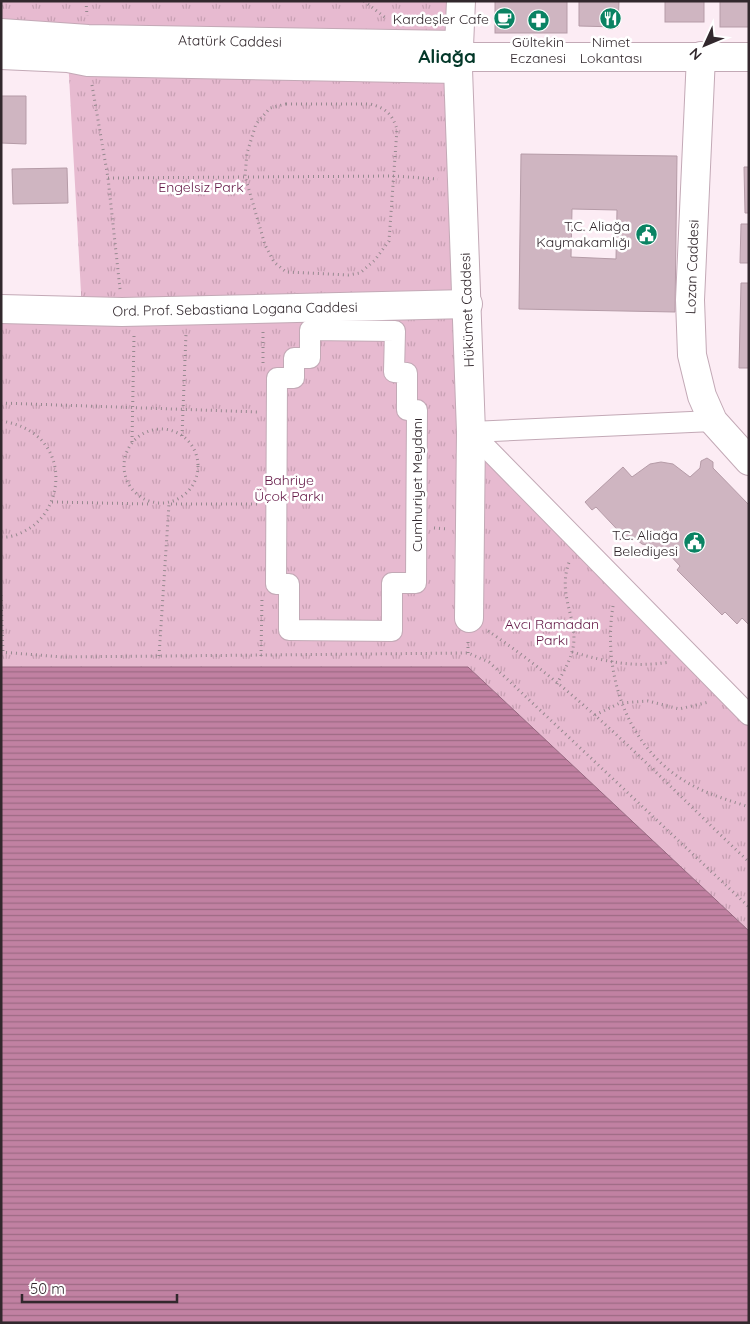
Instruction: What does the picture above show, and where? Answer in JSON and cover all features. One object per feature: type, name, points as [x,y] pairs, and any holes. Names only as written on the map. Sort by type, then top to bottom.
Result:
[{"type":"street","name":"Hükümet Caddesi","points":[[461,1],[458,57],[471,432],[469,618]]},
{"type":"street","name":"Atatürk Caddesi","points":[[1,33],[458,57]]},
{"type":"street","name":"Atatürk Caddesi","points":[[1,55],[68,58],[88,62],[458,57],[749,57]]},
{"type":"street","name":"Lozan Caddesi","points":[[701,56],[690,300],[692,355],[699,389],[713,421],[749,461]]},
{"type":"street","name":"Ord. Prof. Sebastiana Logana Caddesi","points":[[1,309],[128,312],[468,304]]},
{"type":"street","name":"Cumhuriyet Meydanı","points":[[310,330],[395,331],[394,372],[407,373],[407,410],[417,410],[416,528],[416,583],[392,583],[392,631],[289,630],[289,584],[276,584],[277,378],[294,378],[294,358],[310,358],[310,330]]},
{"type":"street","points":[[471,432],[713,421]]},
{"type":"street","points":[[471,432],[749,714]]},
{"type":"path","points":[[88,62],[128,312],[132,443]]},
{"type":"path","points":[[286,104],[370,104],[382,107],[393,116],[397,129],[389,241],[360,273],[348,275],[286,272],[274,262],[265,245],[245,176],[247,153],[256,124],[270,108],[286,104]]},
{"type":"path","points":[[108,178],[394,176],[462,181]]},
{"type":"path","points":[[182,436],[186,310]]},
{"type":"path","points":[[1,403],[277,412]]},
{"type":"path","points":[[1,421],[18,424],[34,434],[47,447],[55,464],[57,482],[52,502],[42,519],[26,531],[1,537]]},
{"type":"path","points":[[164,429],[182,436],[194,450],[198,462],[197,475],[192,487],[184,496],[172,502],[160,504],[148,502],[137,496],[129,487],[123,464],[126,453],[132,443],[141,435],[152,430],[164,429]]},
{"type":"path","points":[[52,502],[262,504]]},
{"type":"path","points":[[159,656],[169,504]]},
{"type":"path","points":[[416,528],[470,530]]},
{"type":"path","points":[[557,684],[572,652],[573,624],[564,591],[568,565],[579,540]]},
{"type":"path","points":[[619,581],[609,628],[612,664],[620,703],[638,737],[659,762],[688,783],[718,797],[749,807]]},
{"type":"path","points":[[1,595],[2,652],[62,657],[468,653],[479,656],[489,662],[539,708],[749,907]]},
{"type":"path","points":[[469,618],[502,641],[594,715],[749,862]]},
{"type":"path","points":[[572,652],[612,664],[648,666],[673,662],[690,654]]},
{"type":"path","points":[[594,715],[620,703],[648,701],[679,709],[731,697]]},
{"type":"green space","points":[[1,1],[461,1],[458,45],[1,33]]},
{"type":"green space","points":[[68,58],[458,69],[471,432],[749,715],[749,931],[468,667],[1,667],[1,309],[82,311]]},
{"type":"shaded area","points":[[1,667],[468,667],[749,931],[749,1323],[1,1323]]},
{"type":"building","points":[[495,1],[567,1],[567,33],[495,33]]},
{"type":"building","points":[[579,1],[619,1],[618,27],[579,26]]},
{"type":"building","points":[[665,1],[704,1],[704,22],[665,22]]},
{"type":"building","points":[[720,1],[749,1],[749,27],[720,27]]},
{"type":"building","points":[[1,96],[26,96],[26,144],[1,143]]},
{"type":"building","name":"T.C. Aliağa Kaymakamlığı","points":[[521,154],[677,156],[675,312],[519,309]],"holes":[[[572,209],[617,210],[616,259],[571,257]]]},
{"type":"building","points":[[744,167],[749,167],[749,213],[745,213]]},
{"type":"building","points":[[67,168],[68,203],[13,204],[12,169]]},
{"type":"building","points":[[741,224],[749,224],[749,263],[740,263]]},
{"type":"building","points":[[741,283],[749,283],[749,368],[739,368]]},
{"type":"building","name":"T.C. Aliağa Belediyesi","points":[[707,458],[713,462],[713,468],[749,505],[749,625],[742,618],[737,624],[725,612],[722,615],[677,570],[680,566],[664,549],[642,544],[632,536],[628,541],[596,507],[592,510],[585,502],[623,467],[632,477],[650,464],[661,462],[673,464],[690,477],[700,468],[701,461]]},
{"type":"place","name":"Kardeşler Cafe","points":[[505,19]]},
{"type":"place","name":"Nimet Lokantası","points":[[611,19]]},
{"type":"place","name":"Gültekin Eczanesi","points":[[538,20]]},
{"type":"place","name":"T.C. Aliağa Kaymakamlığı","points":[[646,234]]},
{"type":"place","name":"T.C. Aliağa Belediyesi","points":[[694,543]]},
{"type":"district","name":"Aliağa","points":[[447,56]]},
{"type":"park label","name":"Engelsiz Park","points":[[201,187]]},
{"type":"park label","name":"Bahriye Üçok Parkı","points":[[289,488]]},
{"type":"park label","name":"Avcı Ramadan Parkı","points":[[552,632]]}]
